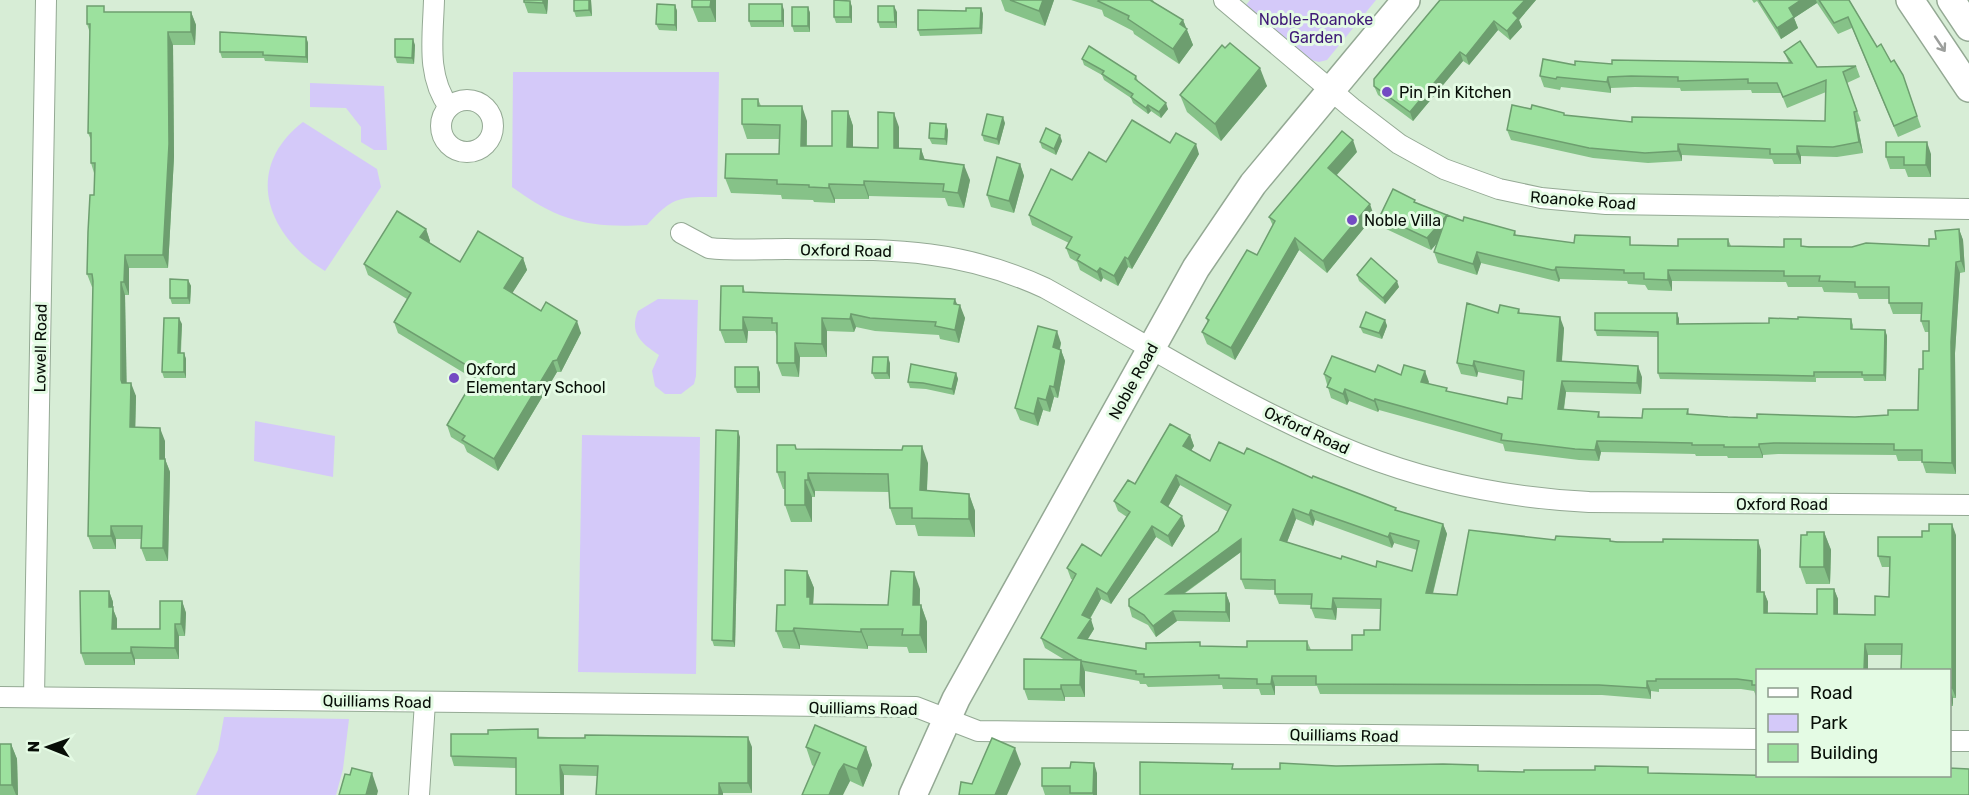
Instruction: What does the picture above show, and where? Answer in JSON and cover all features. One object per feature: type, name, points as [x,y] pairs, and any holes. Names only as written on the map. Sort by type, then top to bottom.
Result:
[{"type":"main road","name":"Noble Road","points":[[913,795],[946,719],[1196,268],[1230,215],[1406,0]]},
{"type":"main road","points":[[1910,0],[1969,88]]},
{"type":"main road","points":[[1951,0],[1969,27]]},
{"type":"street","name":"Lowell Road","points":[[34,697],[46,0]]},
{"type":"street","points":[[434,0],[433,76],[437,90],[449,107]]},
{"type":"street","name":"Roanoke Road","points":[[1224,0],[1399,144],[1431,162],[1477,182],[1535,197],[1606,204],[1969,209]]},
{"type":"street","name":"Oxford Road","points":[[681,232],[703,246],[714,249],[901,251],[967,259],[1025,279],[1265,411],[1335,444],[1424,476],[1487,491],[1589,502],[1969,505]]},
{"type":"street","name":"Quilliams Road","points":[[0,697],[916,706],[978,731],[1756,739]]},
{"type":"street","points":[[419,795],[425,702]]},
{"type":"street","points":[[1951,741],[1969,741]]},
{"type":"green space","name":"Noble-Roanoke Garden","points":[[1250,0],[1376,0],[1327,60],[1319,62],[1311,60],[1246,5]]},
{"type":"green space","points":[[513,72],[719,72],[717,197],[678,200],[664,208],[647,225],[627,226],[591,224],[576,220],[529,199],[512,187]]},
{"type":"green space","points":[[310,83],[384,86],[387,150],[374,150],[361,142],[361,127],[346,108],[310,107]]},
{"type":"green space","points":[[303,122],[377,169],[381,187],[325,271],[289,240],[276,221],[269,201],[268,181],[273,160],[284,140]]},
{"type":"green space","points":[[658,299],[698,300],[696,376],[694,384],[681,394],[665,394],[655,386],[652,371],[659,355],[642,342],[636,331],[638,311]]},
{"type":"green space","points":[[255,421],[335,436],[333,477],[254,461]]},
{"type":"green space","points":[[582,435],[700,437],[696,674],[578,672]]},
{"type":"green space","points":[[224,717],[349,719],[343,769],[336,795],[196,795],[218,750]]},
{"type":"building","points":[[524,0],[543,0],[543,3],[524,2]]},
{"type":"building","points":[[574,0],[589,0],[589,10],[574,11]]},
{"type":"building","points":[[692,0],[711,0],[710,7],[692,7]]},
{"type":"building","points":[[834,0],[850,1],[850,17],[834,17]]},
{"type":"building","points":[[1010,0],[1043,0],[1039,11]]},
{"type":"building","points":[[1099,0],[1150,0],[1183,20],[1180,24],[1187,29],[1173,49],[1128,19],[1129,16]]},
{"type":"building","points":[[1440,0],[1525,0],[1513,13],[1518,18],[1507,31],[1494,21],[1466,56],[1460,52],[1410,112],[1374,86],[1374,79]]},
{"type":"building","points":[[1759,0],[1801,0],[1789,8],[1794,17],[1777,28]]},
{"type":"building","points":[[1819,0],[1849,0],[1877,47],[1881,44],[1891,62],[1894,60],[1903,75],[1917,116],[1894,126],[1848,17],[1834,23]]},
{"type":"building","points":[[657,4],[675,5],[675,25],[656,24]]},
{"type":"building","points":[[749,4],[782,4],[782,21],[749,21]]},
{"type":"building","points":[[87,6],[104,6],[104,12],[191,12],[191,32],[168,32],[169,144],[163,255],[125,255],[124,282],[121,282],[121,380],[122,383],[131,383],[130,427],[160,428],[160,459],[165,459],[163,548],[141,548],[142,526],[111,526],[111,536],[88,536],[93,281],[92,274],[87,274],[90,195],[94,195],[95,163],[91,163],[91,133],[88,133],[90,24],[87,24]]},
{"type":"building","points":[[878,6],[894,6],[895,22],[878,22]]},
{"type":"building","points":[[792,7],[808,7],[808,26],[792,26]]},
{"type":"building","points":[[966,8],[981,8],[980,28],[918,30],[918,10],[966,11]]},
{"type":"building","points":[[220,32],[306,37],[306,57],[263,55],[263,52],[220,52]]},
{"type":"building","points":[[395,39],[413,39],[412,58],[395,57]]},
{"type":"building","points":[[1800,41],[1817,67],[1856,66],[1843,72],[1857,111],[1854,112],[1859,142],[1833,147],[1797,146],[1797,154],[1770,154],[1770,149],[1678,144],[1678,151],[1645,153],[1589,148],[1507,130],[1512,105],[1531,109],[1532,105],[1564,113],[1564,115],[1632,122],[1632,117],[1825,121],[1826,80],[1783,97],[1777,83],[1748,83],[1748,79],[1678,81],[1678,77],[1631,76],[1608,77],[1607,82],[1540,76],[1543,59],[1575,65],[1575,61],[1612,64],[1612,60],[1792,63],[1784,52]]},
{"type":"building","points":[[1230,43],[1260,68],[1215,124],[1180,95],[1222,45],[1225,48]]},
{"type":"building","points":[[1089,46],[1136,76],[1135,79],[1166,103],[1159,112],[1148,105],[1146,108],[1131,97],[1133,94],[1102,74],[1104,71],[1082,59]]},
{"type":"building","points":[[742,99],[758,99],[758,106],[802,106],[801,146],[832,146],[832,111],[848,111],[847,147],[878,148],[878,112],[894,113],[894,148],[921,149],[920,159],[964,165],[958,193],[943,191],[944,184],[864,181],[864,185],[829,184],[829,188],[777,184],[777,180],[725,178],[726,154],[779,154],[780,125],[742,124]]},
{"type":"building","points":[[987,114],[1003,117],[997,139],[982,135]]},
{"type":"building","points":[[1132,120],[1170,143],[1176,133],[1196,144],[1128,259],[1125,257],[1114,276],[1100,268],[1097,272],[1077,260],[1080,255],[1066,248],[1072,237],[1029,215],[1051,169],[1072,180],[1089,152],[1106,162]]},
{"type":"building","points":[[930,123],[946,124],[945,139],[929,138]]},
{"type":"building","points":[[1046,128],[1060,135],[1054,149],[1040,142]]},
{"type":"building","points":[[1342,131],[1353,140],[1328,168],[1370,204],[1323,261],[1295,238],[1231,348],[1202,332],[1209,320],[1206,318],[1247,250],[1257,255],[1275,221],[1269,217]]},
{"type":"building","points":[[1886,142],[1927,142],[1926,165],[1904,165],[1904,157],[1886,157]]},
{"type":"building","points":[[997,157],[1020,164],[1009,201],[987,195]]},
{"type":"building","points":[[1393,189],[1415,200],[1414,202],[1447,215],[1427,238],[1380,216]]},
{"type":"building","points":[[397,211],[426,229],[420,237],[460,262],[478,231],[523,258],[504,288],[541,311],[546,302],[577,321],[557,360],[553,361],[494,459],[462,440],[465,436],[447,425],[478,372],[394,322],[411,293],[364,264]]},
{"type":"building","points":[[1447,215],[1463,221],[1464,217],[1515,231],[1514,235],[1574,243],[1575,235],[1630,237],[1630,245],[1678,246],[1678,239],[1728,239],[1728,246],[1784,247],[1784,239],[1801,239],[1801,246],[1809,247],[1852,247],[1866,243],[1929,246],[1929,239],[1936,239],[1935,231],[1959,229],[1961,261],[1956,262],[1951,342],[1952,463],[1922,462],[1922,450],[1894,450],[1894,444],[1774,443],[1759,444],[1759,447],[1724,447],[1724,445],[1692,445],[1692,443],[1597,441],[1595,450],[1575,449],[1501,440],[1502,434],[1375,399],[1374,401],[1345,389],[1343,394],[1327,387],[1331,378],[1324,374],[1332,356],[1375,372],[1378,365],[1401,375],[1404,365],[1425,371],[1421,382],[1447,388],[1446,391],[1507,404],[1508,397],[1522,399],[1524,371],[1474,361],[1473,366],[1457,363],[1467,303],[1498,313],[1500,305],[1519,309],[1518,313],[1560,317],[1557,361],[1638,366],[1637,383],[1562,381],[1558,409],[1599,412],[1598,417],[1642,418],[1643,409],[1688,409],[1687,414],[1757,418],[1757,414],[1855,417],[1888,415],[1888,410],[1918,410],[1919,369],[1923,369],[1923,351],[1929,351],[1929,321],[1921,321],[1922,303],[1889,303],[1889,287],[1855,287],[1855,282],[1819,281],[1820,276],[1784,276],[1784,271],[1668,270],[1668,280],[1644,279],[1644,273],[1556,267],[1552,270],[1477,252],[1473,264],[1434,252]]},
{"type":"building","points":[[1371,258],[1397,281],[1383,298],[1357,275]]},
{"type":"building","points":[[170,279],[188,280],[188,298],[170,298]]},
{"type":"building","points":[[721,286],[743,286],[743,292],[955,299],[954,304],[960,305],[955,330],[935,326],[936,322],[870,318],[851,314],[850,319],[822,318],[822,344],[795,343],[795,363],[777,363],[777,323],[772,323],[772,318],[743,317],[743,330],[720,330]]},
{"type":"building","points":[[1366,312],[1385,320],[1379,333],[1360,327]]},
{"type":"building","points":[[1595,313],[1677,313],[1677,324],[1769,323],[1769,318],[1798,319],[1798,317],[1851,319],[1851,329],[1885,330],[1884,375],[1862,375],[1862,372],[1814,372],[1814,376],[1658,373],[1658,332],[1595,330]]},
{"type":"building","points":[[164,318],[179,318],[178,353],[184,353],[184,372],[162,372]]},
{"type":"building","points":[[1038,326],[1057,331],[1053,347],[1061,350],[1054,387],[1050,386],[1046,400],[1038,398],[1034,414],[1015,408]]},
{"type":"building","points":[[873,357],[888,357],[887,373],[872,373]]},
{"type":"building","points":[[911,364],[956,373],[952,389],[908,382]]},
{"type":"building","points":[[735,367],[758,367],[758,387],[735,387]]},
{"type":"building","points":[[1170,424],[1190,435],[1183,446],[1210,461],[1219,442],[1244,454],[1247,448],[1312,478],[1313,476],[1396,508],[1395,510],[1443,524],[1426,593],[1457,595],[1469,530],[1555,540],[1556,536],[1610,539],[1610,541],[1617,542],[1663,542],[1663,539],[1758,540],[1757,592],[1764,592],[1764,613],[1817,614],[1817,589],[1834,589],[1834,614],[1875,615],[1875,596],[1889,597],[1890,557],[1878,556],[1878,537],[1922,537],[1922,531],[1929,531],[1929,524],[1952,524],[1952,688],[1951,669],[1901,669],[1902,644],[1865,644],[1864,669],[1756,669],[1756,685],[1752,685],[1752,681],[1737,679],[1656,679],[1656,681],[1647,681],[1647,688],[1599,685],[1316,684],[1316,676],[1272,676],[1271,684],[1257,684],[1257,679],[1219,678],[1219,675],[1144,677],[1144,674],[1136,674],[1136,671],[1081,661],[1041,638],[1076,574],[1067,568],[1082,544],[1101,556],[1130,512],[1114,501],[1128,480],[1135,484]],"holes":[[[1176,475],[1231,505],[1218,531],[1129,599],[1129,606],[1144,615],[1153,626],[1173,611],[1226,612],[1226,593],[1166,594],[1241,539],[1241,579],[1275,580],[1275,594],[1312,594],[1311,608],[1332,609],[1333,598],[1381,599],[1380,630],[1364,630],[1364,635],[1352,635],[1352,650],[1307,650],[1307,641],[1247,641],[1247,647],[1200,646],[1200,642],[1146,643],[1146,649],[1078,638],[1091,619],[1082,615],[1097,588],[1107,594],[1152,526],[1168,536],[1182,516],[1161,502]],[[1293,509],[1309,515],[1311,510],[1388,537],[1390,533],[1419,541],[1412,571],[1377,561],[1376,567],[1342,556],[1341,559],[1280,540]]]},
{"type":"building","points":[[716,430],[738,431],[733,641],[712,640]]},
{"type":"building","points":[[777,445],[795,445],[796,449],[902,450],[903,446],[922,446],[920,490],[969,494],[969,519],[912,518],[912,508],[890,508],[888,474],[808,473],[808,480],[805,480],[805,505],[785,505],[785,472],[777,472]]},
{"type":"building","points":[[1807,532],[1824,532],[1824,567],[1800,567],[1801,535],[1807,535]]},
{"type":"building","points":[[785,570],[807,571],[807,597],[810,597],[810,604],[888,605],[891,571],[914,572],[913,605],[921,605],[920,635],[902,635],[903,629],[861,629],[861,632],[794,628],[793,631],[776,631],[777,605],[785,605]]},
{"type":"building","points":[[80,591],[109,591],[109,607],[113,607],[112,629],[160,629],[160,601],[182,601],[181,624],[175,624],[175,648],[131,647],[131,653],[81,653]]},
{"type":"building","points":[[1024,659],[1081,660],[1080,685],[1061,685],[1061,689],[1024,689]]},
{"type":"building","points":[[815,725],[866,747],[857,769],[844,764],[829,795],[802,795],[820,753],[806,747]]},
{"type":"building","points":[[538,729],[538,738],[585,738],[585,735],[748,737],[748,783],[719,783],[719,795],[596,795],[598,766],[560,765],[561,795],[516,795],[516,758],[451,756],[451,734],[488,734],[488,730]]},
{"type":"building","points":[[992,738],[1015,748],[995,795],[959,795],[961,782],[972,784]]},
{"type":"building","points":[[0,744],[11,744],[12,785],[0,785]]},
{"type":"building","points":[[1071,762],[1094,763],[1093,793],[1070,793],[1070,786],[1042,786],[1042,768],[1070,768]]},
{"type":"building","points":[[1140,762],[1233,764],[1232,769],[1280,769],[1280,763],[1336,766],[1443,764],[1478,765],[1478,771],[1524,772],[1524,770],[1595,770],[1595,766],[1648,767],[1648,773],[1756,775],[1756,777],[1951,777],[1951,768],[1969,769],[1969,795],[1140,795]]},
{"type":"building","points":[[352,768],[372,773],[366,795],[339,795],[345,774],[350,775]]},
{"type":"place","name":"Pin Pin Kitchen","points":[[1387,92]]},
{"type":"place","name":"Noble Villa","points":[[1352,220]]},
{"type":"place","name":"Oxford Elementary School","points":[[454,378]]}]
